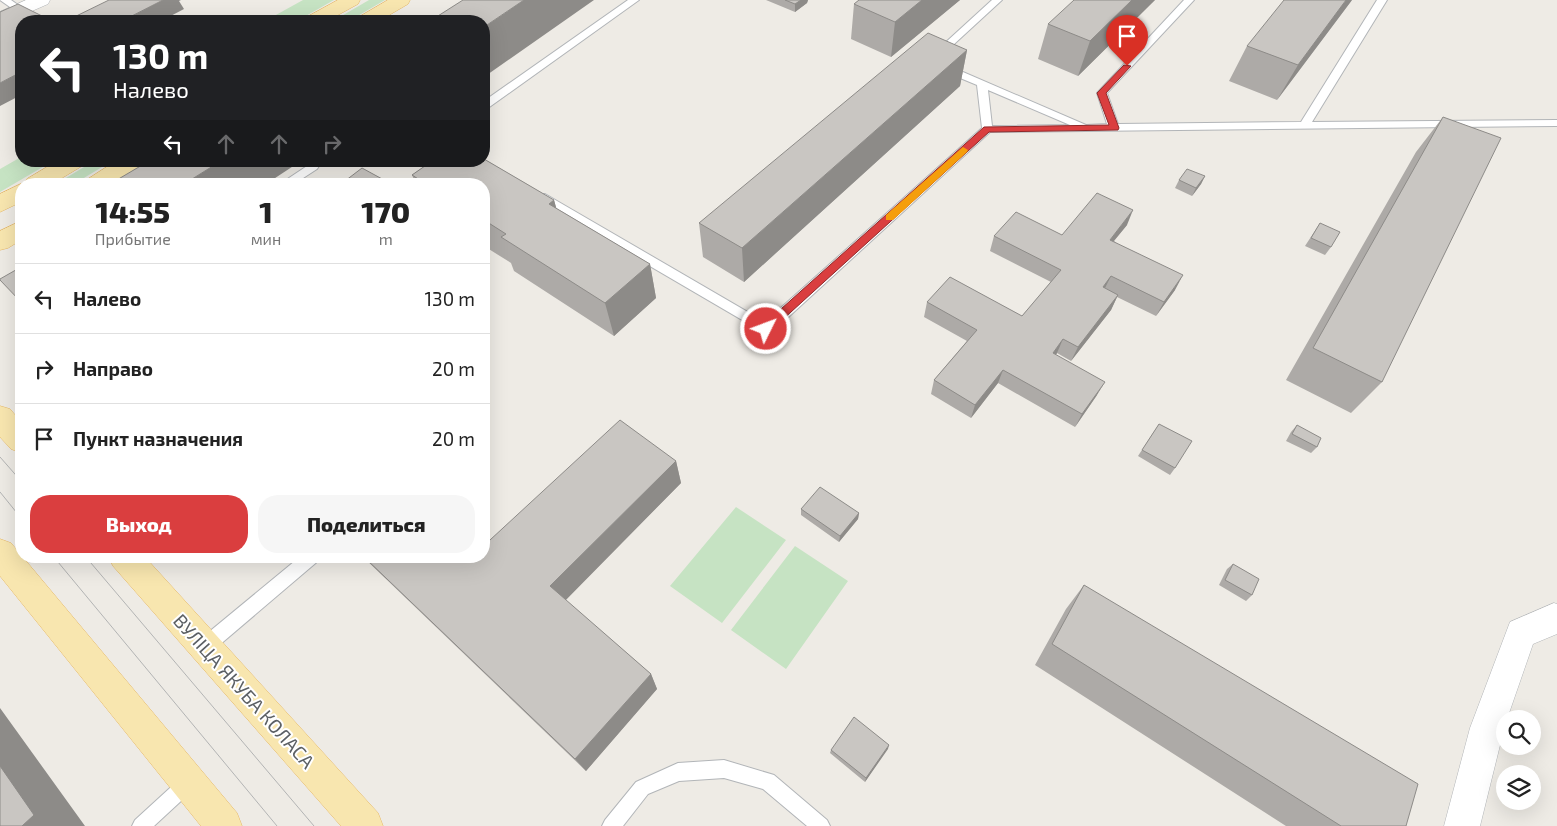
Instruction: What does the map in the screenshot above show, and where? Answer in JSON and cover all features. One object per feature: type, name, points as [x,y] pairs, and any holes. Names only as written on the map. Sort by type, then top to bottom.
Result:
[{"type":"main road","points":[[325,15],[351,0]]},
{"type":"main road","points":[[376,15],[401,0]]},
{"type":"main road","points":[[45,178],[64,167]]},
{"type":"main road","points":[[106,178],[123,167]]},
{"type":"main road","points":[[0,204],[15,195]]},
{"type":"main road","points":[[0,242],[15,233]]},
{"type":"main road","points":[[0,417],[15,434]]},
{"type":"main road","points":[[0,553],[224,826]]},
{"type":"main road","name":"ВУЛІЦА ЯКУБА КОЛАСА","points":[[130,563],[365,826]]},
{"type":"street","points":[[0,19],[13,5],[42,0]]},
{"type":"street","points":[[1462,826],[1467,801],[1498,689],[1521,633],[1554,618],[1557,619]]},
{"type":"lane","points":[[490,102],[634,0]]},
{"type":"lane","points":[[997,0],[930,61],[1087,128]]},
{"type":"lane","points":[[1114,128],[1102,93],[1189,0]]},
{"type":"lane","points":[[1304,126],[1382,0]]},
{"type":"lane","points":[[982,84],[987,129]]},
{"type":"lane","points":[[533,193],[766,329],[987,129],[1557,123]]},
{"type":"lane","points":[[294,178],[311,167]]},
{"type":"lane","points":[[204,647],[305,563]]},
{"type":"lane","points":[[611,826],[642,788],[678,772],[724,769],[768,781],[821,826]]},
{"type":"lane","points":[[141,826],[189,782]]},
{"type":"green space","points":[[303,0],[334,0],[308,15],[276,15]]},
{"type":"green space","points":[[369,0],[385,0],[359,15],[343,15]]},
{"type":"green space","points":[[15,160],[15,167],[43,167],[24,178],[15,178],[15,183],[0,192],[0,169]]},
{"type":"green space","points":[[84,167],[102,167],[84,178],[66,178]]},
{"type":"green space","points":[[736,507],[786,540],[722,623],[670,586]]},
{"type":"green space","points":[[795,546],[848,581],[786,669],[731,630]]},
{"type":"building","points":[[109,0],[163,0],[134,15],[78,15]]},
{"type":"building","points":[[463,0],[524,0],[490,23],[490,15],[439,15]]},
{"type":"building","points":[[785,0],[801,0],[795,4]]},
{"type":"building","points":[[859,0],[922,0],[895,22],[854,4]]},
{"type":"building","points":[[1074,0],[1132,0],[1090,41],[1048,24]]},
{"type":"building","points":[[1284,0],[1346,0],[1298,65],[1247,46]]},
{"type":"building","points":[[18,4],[40,15],[15,15],[15,75],[0,83],[0,12]]},
{"type":"building","points":[[928,33],[967,50],[742,248],[699,223]]},
{"type":"building","points":[[1443,117],[1501,138],[1382,382],[1313,348]]},
{"type":"building","points":[[490,163],[554,200],[549,204],[650,264],[605,303],[501,237],[506,234],[490,224],[490,178],[417,178],[412,175],[423,167],[490,167]]},
{"type":"building","points":[[139,167],[211,167],[194,178],[120,178]]},
{"type":"building","points":[[362,168],[380,178],[349,178]]},
{"type":"building","points":[[1187,169],[1205,176],[1196,188],[1179,180]]},
{"type":"building","points":[[1097,193],[1133,210],[1110,240],[1183,275],[1164,302],[1111,276],[1103,287],[1118,295],[1078,347],[1063,339],[1053,353],[1105,382],[1082,414],[1003,370],[975,405],[934,380],[977,330],[927,302],[950,277],[1022,316],[1061,270],[994,236],[1016,212],[1062,235]]},
{"type":"building","points":[[1320,223],[1340,232],[1331,247],[1311,238]]},
{"type":"building","points":[[15,270],[15,296],[0,280]]},
{"type":"building","points":[[620,420],[676,461],[550,586],[651,674],[575,759],[370,563],[490,563],[490,540]]},
{"type":"building","points":[[1159,424],[1192,441],[1175,468],[1142,450]]},
{"type":"building","points":[[1297,425],[1321,438],[1317,447],[1292,434]]},
{"type":"building","points":[[820,487],[859,513],[840,536],[801,509]]},
{"type":"building","points":[[1233,564],[1259,579],[1252,595],[1225,580]]},
{"type":"building","points":[[1084,585],[1418,784],[1406,826],[1341,826],[1052,644]]},
{"type":"building","points":[[854,717],[889,745],[866,778],[831,750]]},
{"type":"building","points":[[0,766],[34,815],[22,826],[0,826]]},
{"type":"tram line","points":[[0,457],[15,474]]},
{"type":"tram line","points":[[0,492],[15,511]]},
{"type":"tram line","points":[[59,563],[277,826]]},
{"type":"tram line","points":[[91,563],[314,826]]},
{"type":"slow traffic","points":[[890,217],[963,150]]},
{"type":"route","points":[[766,329],[987,129],[1114,128],[1102,93],[1127,66]]}]
